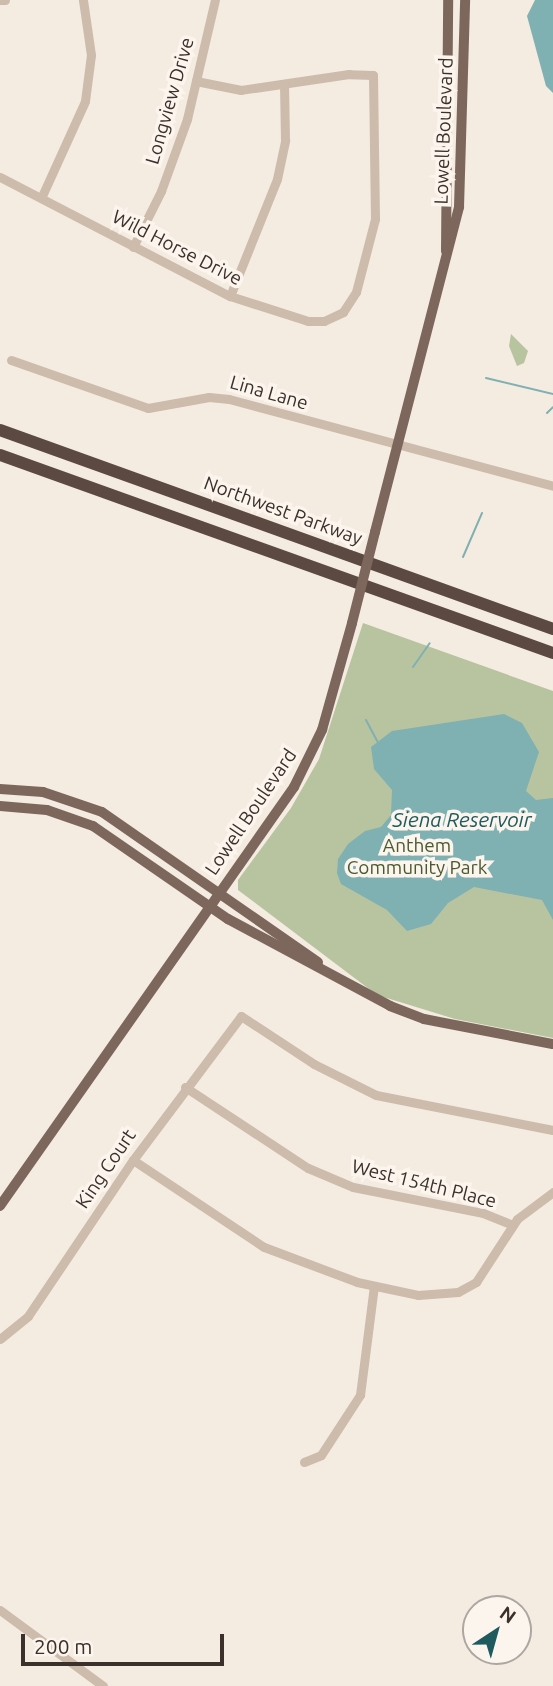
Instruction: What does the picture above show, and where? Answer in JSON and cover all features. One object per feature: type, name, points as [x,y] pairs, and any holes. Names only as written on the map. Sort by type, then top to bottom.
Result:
[{"type":"highway","name":"Northwest Parkway","points":[[0,430],[553,629]]},
{"type":"highway","points":[[0,455],[553,653]]},
{"type":"main road","name":"Lowell Boulevard","points":[[446,261],[448,0]]},
{"type":"main road","name":"Lowell Boulevard","points":[[0,1206],[308,762],[329,708],[446,261],[462,184],[465,0]]},
{"type":"main road","points":[[0,789],[43,792],[93,807],[355,988]]},
{"type":"main road","points":[[0,806],[47,810],[93,826],[209,906],[355,988],[424,1019],[553,1044]]},
{"type":"street","points":[[42,197],[85,101],[91,55],[83,0]]},
{"type":"street","name":"Longview Drive","points":[[133,247],[176,153],[215,0]]},
{"type":"street","name":"Wild Horse Drive","points":[[0,177],[230,296],[308,321],[324,320],[351,304],[368,249],[375,210],[373,75],[241,90],[196,81]]},
{"type":"street","points":[[230,296],[277,179],[285,140],[284,84]]},
{"type":"street","name":"Lina Lane","points":[[11,360],[148,408],[217,397],[553,486]]},
{"type":"street","name":"King Court","points":[[0,1339],[28,1316],[133,1160],[185,1087],[241,1016],[314,1064],[376,1095],[553,1130]]},
{"type":"street","name":"West 154th Place","points":[[185,1087],[308,1168],[354,1187],[483,1213],[513,1225]]},
{"type":"street","points":[[133,1160],[264,1247],[374,1286],[418,1295],[458,1292],[476,1282],[513,1225],[553,1192]]},
{"type":"street","points":[[304,1462],[321,1455],[360,1395],[374,1286]]},
{"type":"street","points":[[0,1610],[103,1686]]},
{"type":"green space","points":[[511,334],[528,351],[524,363],[517,366],[509,346]]},
{"type":"green space","name":"Anthem Community Park","points":[[363,623],[553,691],[553,1038],[455,1019],[377,995],[238,890],[238,880],[291,808],[319,759]]},
{"type":"water","points":[[535,0],[553,0],[553,93],[546,86],[527,16]]},
{"type":"water","name":"Siena Reservoir","points":[[504,714],[522,723],[539,752],[526,791],[536,800],[553,798],[553,920],[542,900],[474,887],[448,903],[431,924],[407,931],[387,910],[341,884],[337,873],[338,859],[348,844],[365,831],[381,827],[391,815],[392,790],[374,769],[371,747],[392,731]]},
{"type":"waterway","points":[[486,378],[553,394]]},
{"type":"waterway","points":[[547,413],[553,407]]},
{"type":"waterway","points":[[463,557],[482,513]]},
{"type":"waterway","points":[[413,667],[430,643]]},
{"type":"waterway","points":[[366,720],[377,741]]}]
